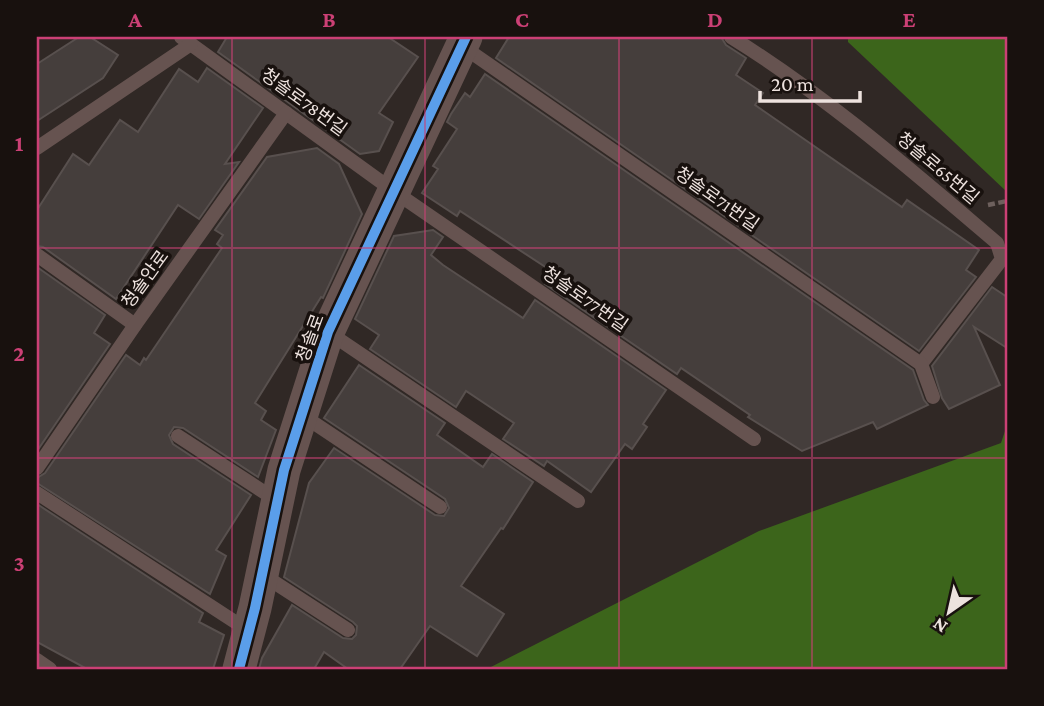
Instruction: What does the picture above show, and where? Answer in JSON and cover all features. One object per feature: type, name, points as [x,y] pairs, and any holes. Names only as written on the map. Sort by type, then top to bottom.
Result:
[{"type":"street","name":"청솔로","points":[[239,669],[284,470],[328,332],[464,41]]},
{"type":"lane","name":"청솔로65번길","points":[[731,37],[776,65],[872,138],[997,243],[1002,259],[921,364]]},
{"type":"lane","name":"청솔로78번길","points":[[37,148],[186,40],[395,192]]},
{"type":"lane","name":"청솔로71번길","points":[[464,41],[921,364]]},
{"type":"lane","name":"청솔안로","points":[[37,468],[286,113]]},
{"type":"lane","name":"청솔로77번길","points":[[395,192],[754,439]]},
{"type":"lane","points":[[37,256],[135,326]]},
{"type":"lane","name":"청솔로","points":[[328,332],[578,501]]},
{"type":"lane","points":[[921,364],[933,397]]},
{"type":"lane","points":[[302,415],[439,507]]},
{"type":"lane","points":[[178,436],[277,501]]},
{"type":"lane","points":[[37,493],[249,631]]},
{"type":"lane","points":[[262,574],[348,629]]},
{"type":"lane","points":[[37,660],[50,669]]},
{"type":"green space","points":[[848,37],[1007,37],[1007,192],[848,42]]},
{"type":"green space","points":[[1007,425],[1007,669],[487,669],[759,531],[1001,443]]},
{"type":"building","points":[[79,37],[90,37],[118,55],[103,78],[37,121],[37,64]]},
{"type":"building","points":[[227,37],[388,37],[418,57],[379,113],[393,122],[379,151],[360,154],[218,52]]},
{"type":"building","points":[[509,37],[721,37],[726,45],[746,58],[736,75],[763,93],[755,105],[902,207],[907,200],[979,250],[966,270],[976,277],[919,351],[496,58]]},
{"type":"building","points":[[207,68],[263,108],[225,164],[239,162],[199,219],[178,205],[116,299],[43,247],[37,246],[37,210],[73,154],[89,165],[120,120],[138,132],[179,69],[198,82]]},
{"type":"building","points":[[485,74],[913,370],[928,405],[877,429],[873,422],[802,451],[748,417],[750,415],[681,368],[677,374],[545,284],[553,272],[460,211],[457,216],[422,193],[438,169],[433,166],[457,129],[447,122],[451,114],[465,93],[470,97]]},
{"type":"building","points":[[317,148],[339,164],[362,214],[323,298],[321,297],[255,403],[266,411],[261,420],[276,430],[258,477],[183,428],[174,427],[169,435],[173,444],[251,495],[216,550],[226,556],[210,594],[37,483],[37,478],[45,473],[126,355],[140,365],[144,358],[146,360],[222,248],[217,244],[223,235],[215,230],[267,157]]},
{"type":"building","points":[[433,230],[443,237],[431,255],[443,265],[523,318],[535,300],[666,390],[643,424],[647,427],[632,449],[625,444],[591,492],[547,461],[544,466],[503,439],[514,423],[466,391],[456,407],[370,349],[379,335],[355,319],[394,236]]},
{"type":"building","points":[[37,267],[105,315],[94,333],[110,344],[37,451]]},
{"type":"building","points":[[992,287],[1007,297],[1007,348],[974,327],[1000,385],[949,409],[942,398],[932,366]]},
{"type":"building","points":[[359,365],[445,423],[437,435],[483,467],[492,454],[533,482],[461,586],[504,614],[477,656],[430,626],[400,669],[348,669],[324,652],[314,669],[259,669],[262,658],[292,605],[343,638],[352,639],[356,635],[357,626],[353,622],[284,577],[309,483],[334,448],[435,515],[444,516],[449,508],[445,499],[324,418]]},
{"type":"building","points":[[37,504],[203,613],[199,622],[224,635],[213,669],[87,669],[37,642]]},
{"type":"cycle path","points":[[239,669],[255,608],[284,470],[328,332],[466,37]]}]
